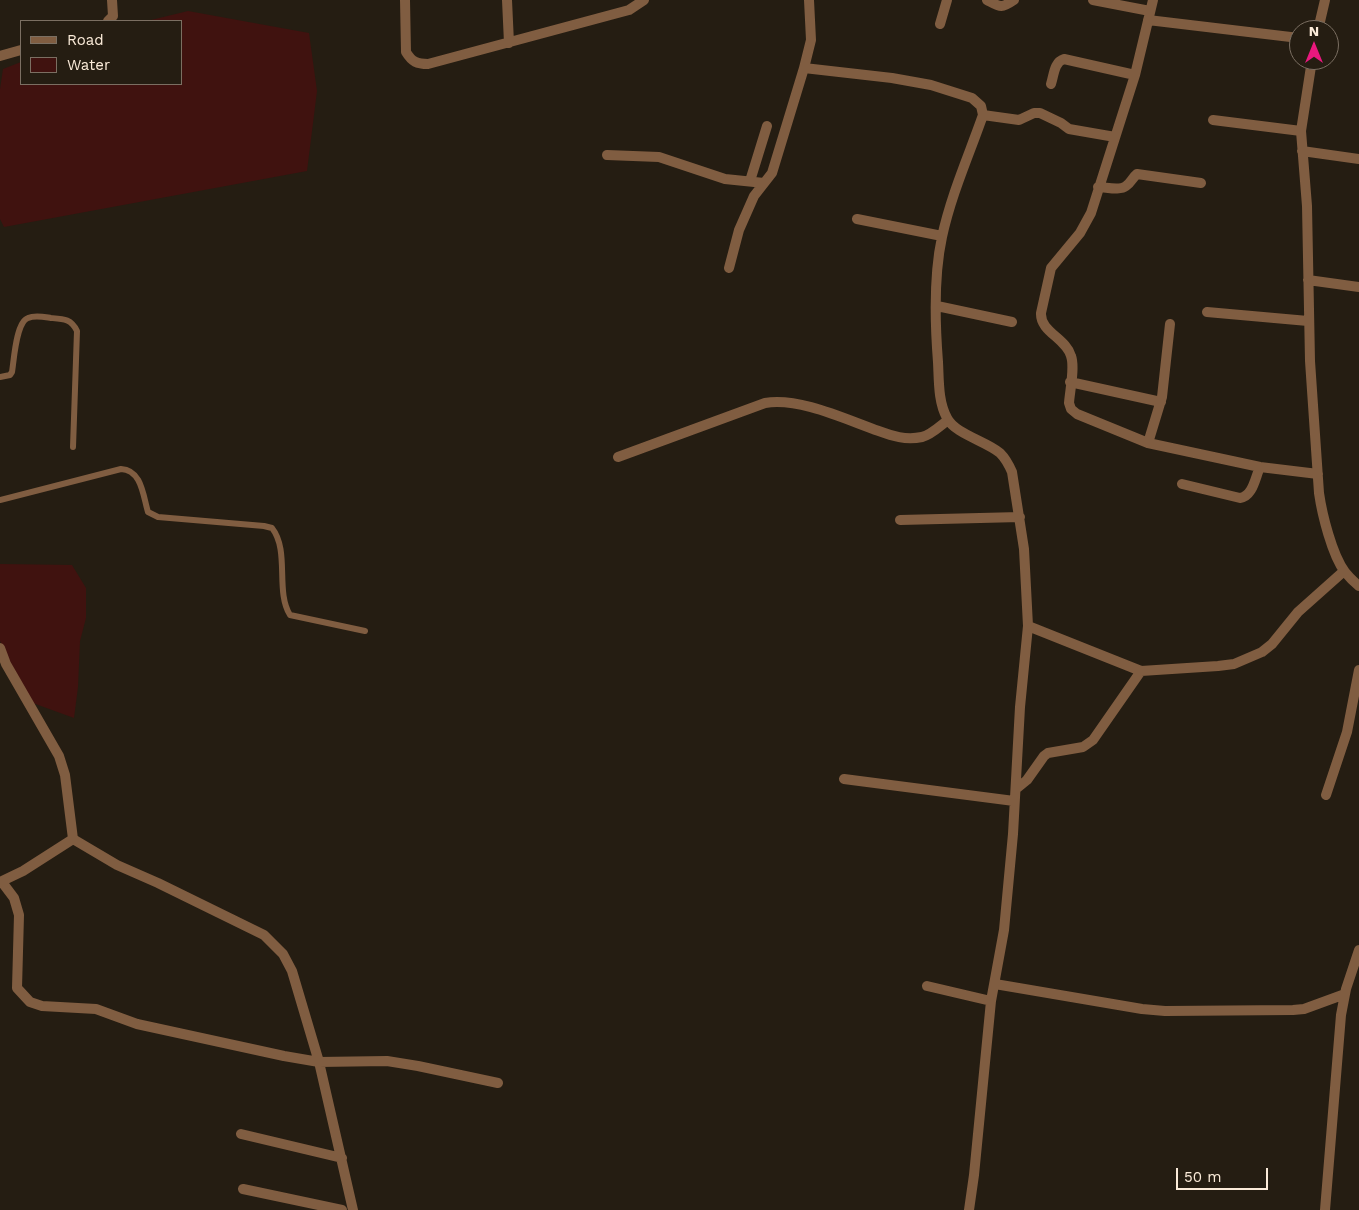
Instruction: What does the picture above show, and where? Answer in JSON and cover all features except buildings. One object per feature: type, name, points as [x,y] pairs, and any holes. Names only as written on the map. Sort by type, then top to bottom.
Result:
[{"type":"street","points":[[109,20],[113,16],[112,0]]},
{"type":"street","points":[[405,0],[406,52],[410,59],[418,64],[428,64],[629,10],[644,0]]},
{"type":"street","points":[[507,0],[509,43]]},
{"type":"street","points":[[729,268],[739,230],[754,196],[772,172],[804,68],[811,40],[809,0]]},
{"type":"street","points":[[940,24],[948,0]]},
{"type":"street","points":[[987,0],[1000,7],[1006,6],[1014,0]]},
{"type":"street","points":[[1093,0],[1149,15],[1289,36]]},
{"type":"street","points":[[1153,0],[1135,75],[1086,224],[1051,268],[1041,313],[1043,324],[1070,351],[1073,366],[1069,403],[1071,409],[1077,414],[1148,443],[1260,467],[1318,474]]},
{"type":"street","points":[[1320,20],[1325,0]]},
{"type":"street","points":[[0,56],[20,50]]},
{"type":"street","points":[[1051,84],[1056,64],[1059,60],[1064,59],[1135,75]]},
{"type":"street","points":[[804,68],[892,78],[932,85],[972,98],[981,106],[984,115],[952,198],[942,236],[938,257],[936,344],[940,386],[944,410],[948,420],[957,428],[999,452],[1012,472],[1020,516],[1026,576],[1028,626],[1020,707],[1011,863],[1004,930],[991,1001],[974,1175],[968,1210]]},
{"type":"street","points":[[1310,70],[1301,131],[1307,214],[1308,321],[1321,507],[1344,571],[1359,586]]},
{"type":"street","points":[[984,115],[1018,120],[1034,113],[1040,113],[1056,120],[1069,129],[1115,137]]},
{"type":"street","points":[[1212,120],[1301,131]]},
{"type":"street","points":[[750,181],[767,126]]},
{"type":"street","points":[[1302,151],[1359,158]]},
{"type":"street","points":[[607,155],[659,157],[724,179],[764,183]]},
{"type":"street","points":[[1098,186],[1125,188],[1132,177],[1137,174],[1200,183]]},
{"type":"street","points":[[857,219],[942,236]]},
{"type":"street","points":[[1308,280],[1359,287]]},
{"type":"street","points":[[937,306],[1012,322]]},
{"type":"street","points":[[1207,312],[1308,321]]},
{"type":"street","points":[[1148,443],[1161,402],[1170,324]]},
{"type":"street","points":[[1070,382],[1161,402]]},
{"type":"street","points":[[618,457],[778,401],[789,402],[831,414],[899,438],[912,439],[925,436],[948,420]]},
{"type":"street","points":[[1182,484],[1240,498],[1245,497],[1250,492],[1260,467]]},
{"type":"street","points":[[900,520],[1020,516]]},
{"type":"street","points":[[1028,626],[1141,670],[1234,664],[1262,652],[1272,644],[1298,612],[1344,571]]},
{"type":"street","points":[[0,648],[6,664],[59,756],[65,775],[70,803],[73,839]]},
{"type":"street","points":[[1016,789],[1027,780],[1048,753],[1083,747],[1093,740],[1141,670]]},
{"type":"street","points":[[1326,795],[1347,732],[1359,670]]},
{"type":"street","points":[[844,778],[1014,801]]},
{"type":"street","points":[[73,839],[1,882],[14,898],[19,915],[17,988],[30,1002],[42,1006],[96,1009],[137,1024],[284,1056],[319,1062],[387,1061],[498,1083]]},
{"type":"street","points":[[73,839],[117,865],[158,882],[264,935],[283,954],[292,971],[319,1062],[353,1210]]},
{"type":"street","points":[[1325,1210],[1340,1025],[1345,994],[1357,964],[1359,950]]},
{"type":"street","points":[[994,984],[1142,1009],[1165,1011],[1304,1009],[1345,994]]},
{"type":"street","points":[[926,986],[991,1001]]},
{"type":"street","points":[[241,1134],[342,1158]]},
{"type":"street","points":[[243,1189],[342,1210]]},
{"type":"lane","points":[[0,377],[10,375],[12,372],[23,321],[37,316],[67,319],[74,324],[77,331],[73,448]]},
{"type":"lane","points":[[0,500],[121,469],[128,469],[137,476],[148,512],[152,515],[272,528],[279,540],[286,603],[290,615],[366,632]]},
{"type":"water","points":[[188,11],[309,33],[317,91],[307,171],[4,227],[0,219],[0,89],[3,69],[20,62],[20,85],[182,85],[182,20],[151,20]]},
{"type":"water","points":[[0,564],[72,565],[86,588],[86,618],[80,641],[78,687],[74,718],[30,702],[0,641]]}]
